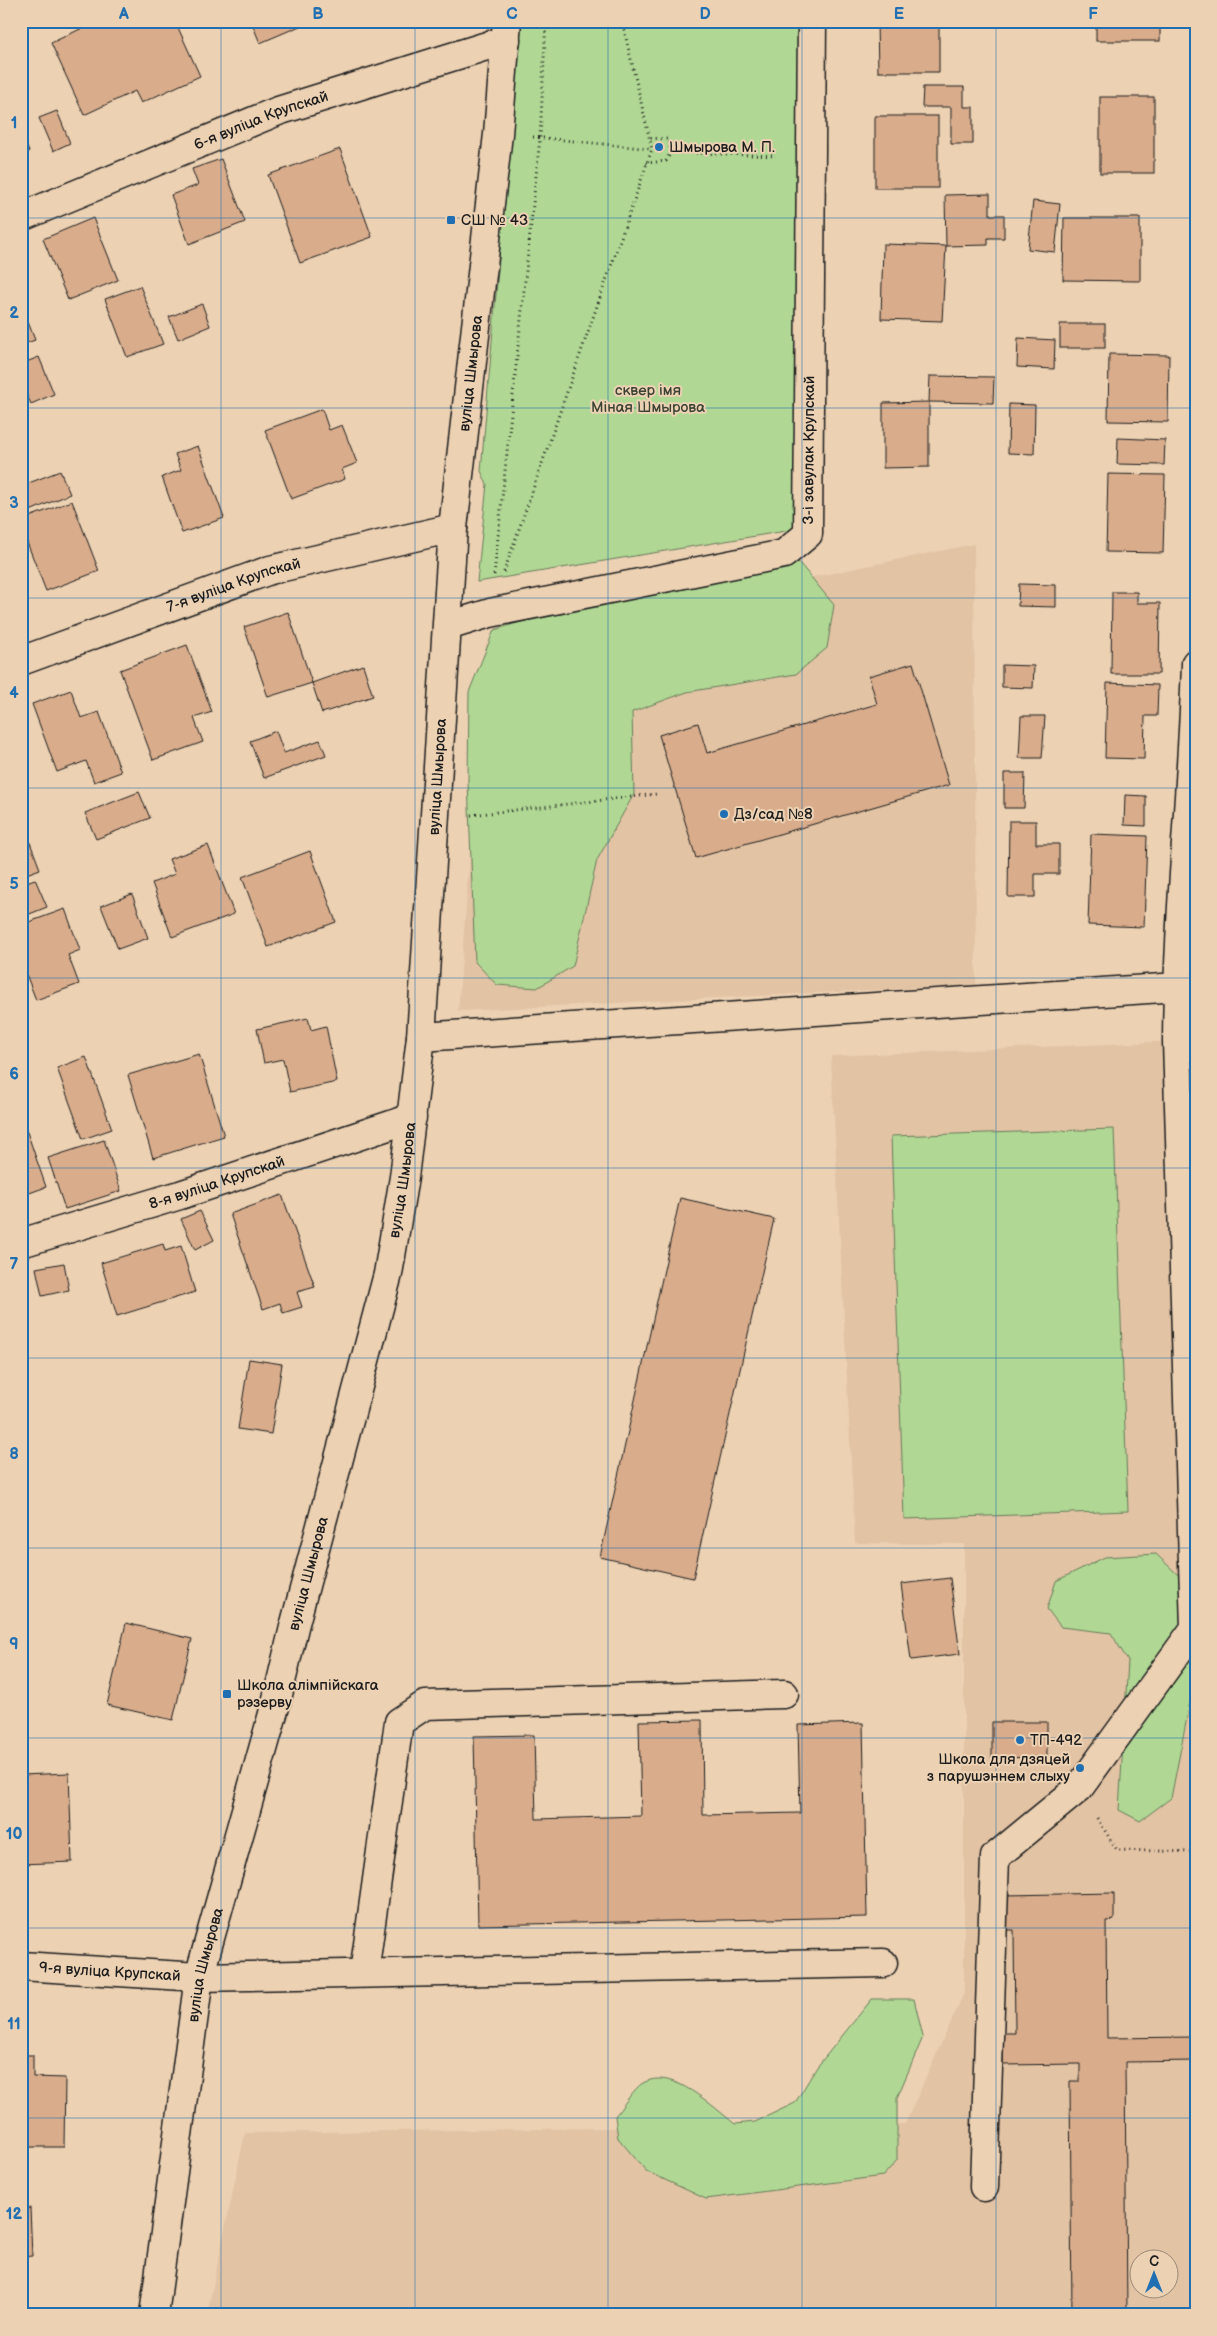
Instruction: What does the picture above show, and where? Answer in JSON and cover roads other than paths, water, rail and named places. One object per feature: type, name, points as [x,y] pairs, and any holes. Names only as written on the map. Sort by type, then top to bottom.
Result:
[{"type":"street","name":"3-і завулак Крупскай","points":[[448,626],[490,613],[784,554],[808,534],[812,21]]},
{"type":"street","name":"6-я вуліца Крупскай","points":[[21,217],[278,112],[507,30]]},
{"type":"street","name":"вуліца Шмырова","points":[[154,2315],[199,1977],[276,1704],[294,1627],[388,1274],[412,1118],[421,1037],[453,528],[498,134],[507,30]]},
{"type":"street","name":"7-я вуліца Крупскай","points":[[21,661],[270,570],[453,528]]},
{"type":"street","points":[[984,2187],[995,1857],[1079,1788],[1195,1628],[1191,1291],[1177,1041],[1178,987],[1194,766],[1196,663]]},
{"type":"street","points":[[421,1037],[1178,987]]},
{"type":"street","name":"8-я вуліца Крупскай","points":[[21,1243],[180,1195],[412,1118]]},
{"type":"street","points":[[364,1972],[399,1722],[425,1705],[784,1694]]},
{"type":"street","name":"9-я вуліца Крупскай","points":[[21,1966],[199,1977],[364,1972],[883,1963]]},
{"type":"place","name":"Шмырова М. П.","points":[[659,147]]},
{"type":"place","name":"СШ № 43","points":[[451,220]]},
{"type":"place","name":"Дз/сад №8","points":[[724,814]]},
{"type":"place","name":"Школа алімпійскага рэзерву","points":[[227,1694]]},
{"type":"place","name":"ТП-492","points":[[1020,1740]]},
{"type":"place","name":"Школа для дзяцей з парушэннем слыху","points":[[1080,1768]]},
{"type":"park label","name":"сквер імя Міная Шмырова","points":[[648,398]]}]
